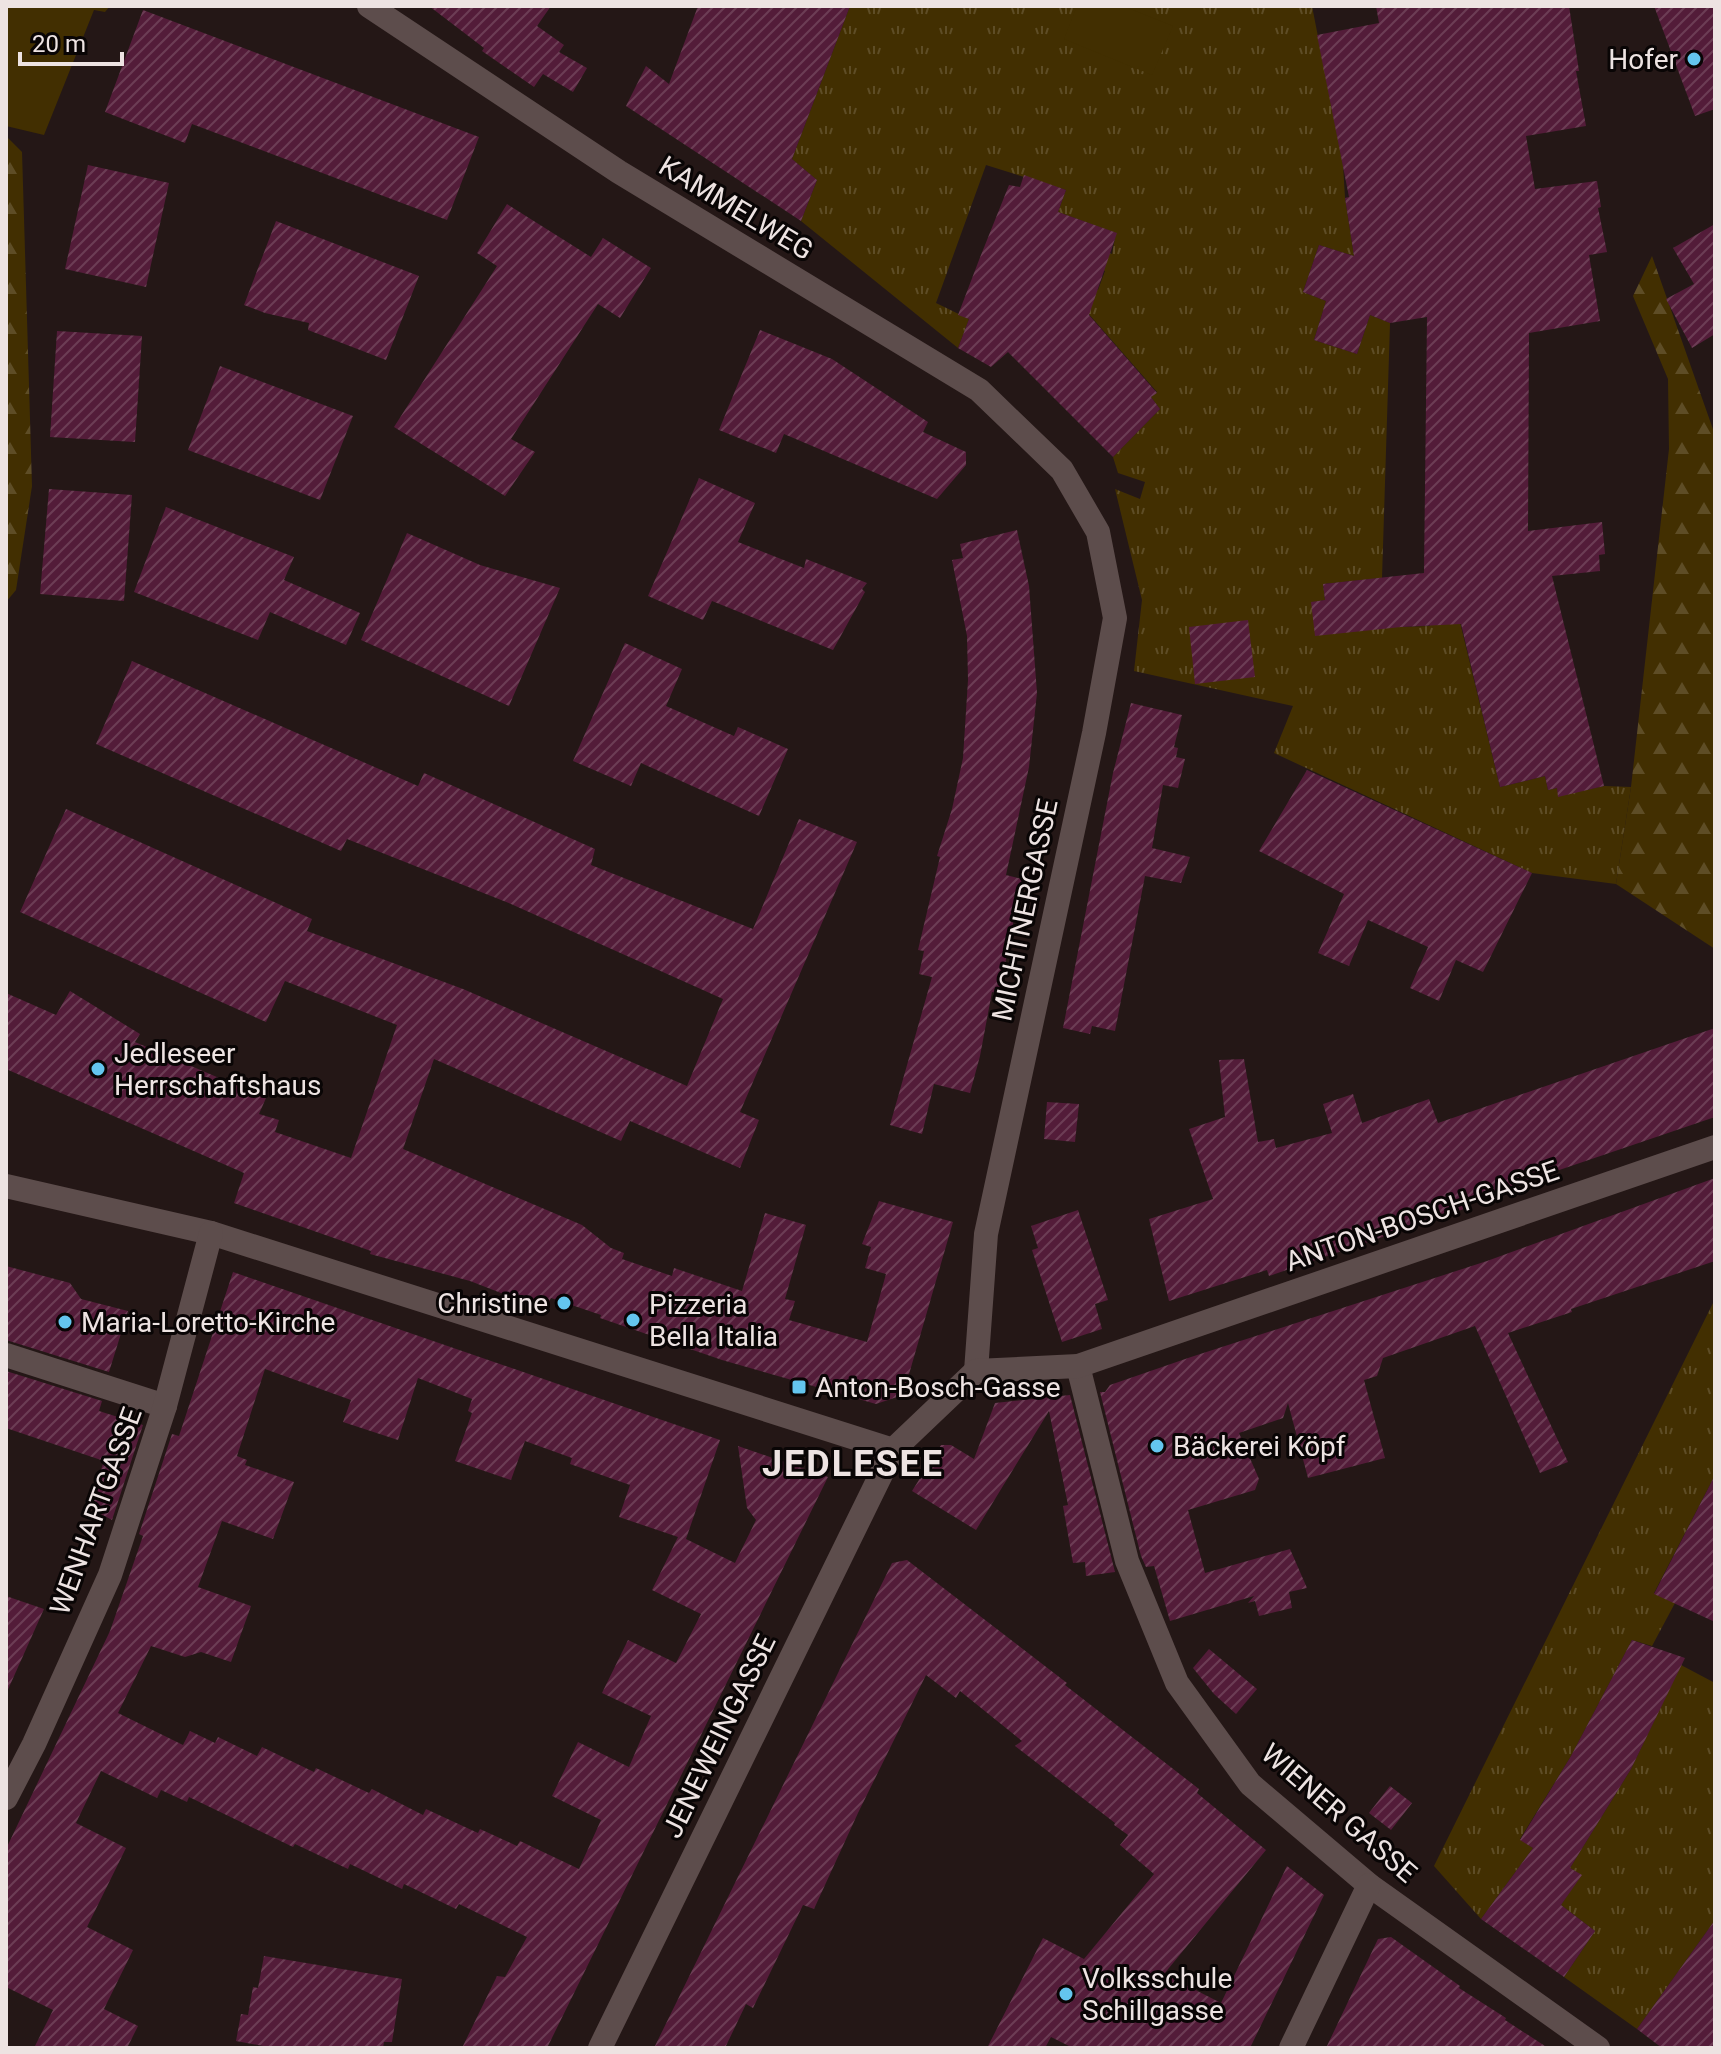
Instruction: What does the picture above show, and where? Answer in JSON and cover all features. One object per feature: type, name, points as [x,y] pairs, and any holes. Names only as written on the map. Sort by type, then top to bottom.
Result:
[{"type":"street","name":"KAMMELWEG","points":[[369,6],[619,172],[979,390],[1062,470]]},
{"type":"street","name":"MICHTNERGASSE","points":[[976,1371],[986,1234],[1091,749],[1115,618],[1098,532],[1062,470]]},
{"type":"street","name":"ANTON-BOSCH-GASSE","points":[[976,1371],[1078,1366],[1715,1147]]},
{"type":"street","points":[[6,1186],[211,1233],[893,1450],[976,1371]]},
{"type":"street","name":"WENHARTGASSE","points":[[6,1798],[34,1744],[110,1575],[165,1406],[211,1233]]},
{"type":"street","points":[[6,1355],[165,1406]]},
{"type":"street","name":"WIENER GASSE","points":[[1078,1366],[1127,1561],[1177,1683],[1250,1784],[1369,1885],[1598,2048]]},
{"type":"street","name":"JENEWEINGASSE","points":[[600,2048],[893,1450]]},
{"type":"street","points":[[1291,2048],[1369,1885]]},
{"type":"green space","points":[[6,6],[110,6],[105,12],[94,10],[44,135],[6,126]]},
{"type":"green space","points":[[850,6],[1312,6],[1343,165],[1354,256],[1319,245],[1303,292],[1326,301],[1314,340],[1357,354],[1370,315],[1390,323],[1382,578],[1323,584],[1325,600],[1311,602],[1397,592],[1401,627],[1430,626],[1425,589],[1458,614],[1500,787],[1545,776],[1548,790],[1557,788],[1559,796],[1604,786],[1631,787],[1616,884],[1532,873],[1274,753],[1293,706],[1134,671],[1142,600],[1115,489],[1140,499],[1145,482],[1118,473],[1113,457],[1160,409],[1151,397],[1157,392],[1080,304],[1087,288],[1098,290],[1105,271],[1094,267],[1100,250],[1112,254],[1116,233],[1058,212],[1066,190],[986,165],[936,303],[969,319],[958,348],[801,221],[817,180],[792,159]]},
{"type":"green space","points":[[1077,6],[1123,6],[1173,26],[1152,75],[1064,39]]},
{"type":"green space","points":[[6,136],[22,152],[32,486],[16,590],[6,602]]},
{"type":"green space","points":[[1652,256],[1715,435],[1715,949],[1616,884],[1631,787],[1669,449],[1668,379],[1633,296]]},
{"type":"green space","points":[[1715,1299],[1715,1475],[1654,1593],[1675,1603],[1652,1646],[1632,1640],[1571,1756],[1520,1839],[1533,1848],[1481,1919],[1434,1866]]},
{"type":"green space","points":[[1681,1665],[1715,1683],[1715,1920],[1637,2029],[1564,1977],[1595,1931],[1561,1905],[1581,1875],[1570,1868],[1631,1769]]},
{"type":"building","points":[[429,6],[551,6],[537,26],[564,45],[559,52],[587,68],[573,92],[543,74],[534,87],[482,51],[484,48]]},
{"type":"building","points":[[698,6],[850,6],[792,159],[817,180],[801,221],[626,106],[646,66],[669,84]]},
{"type":"building","points":[[1376,6],[1569,6],[1586,126],[1526,136],[1535,189],[1597,181],[1601,207],[1598,208],[1607,252],[1589,255],[1600,321],[1529,333],[1528,531],[1602,522],[1605,554],[1599,555],[1600,571],[1552,576],[1604,786],[1558,797],[1557,788],[1548,790],[1545,776],[1500,787],[1461,624],[1315,636],[1311,602],[1325,600],[1323,584],[1424,573],[1427,317],[1390,323],[1370,315],[1357,354],[1314,340],[1326,301],[1303,292],[1319,245],[1354,256],[1345,198],[1349,197],[1317,35],[1379,23]]},
{"type":"building","name":"Hofer","points":[[1654,6],[1715,6],[1715,109],[1695,116]]},
{"type":"building","points":[[143,10],[479,137],[447,220],[192,124],[185,143],[105,112]]},
{"type":"building","points":[[88,165],[169,183],[146,287],[65,269]]},
{"type":"building","points":[[1024,175],[1066,190],[1058,212],[1117,233],[1089,315],[1157,393],[1151,397],[1160,409],[1113,457],[1008,352],[991,367],[958,348],[969,319],[958,315],[1009,185],[1020,187]]},
{"type":"building","points":[[507,204],[591,257],[603,238],[651,268],[620,318],[598,304],[511,439],[535,452],[505,496],[394,427],[497,266],[477,253]]},
{"type":"building","points":[[276,221],[419,276],[386,360],[308,330],[309,323],[244,305]]},
{"type":"building","points":[[1715,224],[1715,334],[1692,348],[1666,299],[1694,284],[1673,248]]},
{"type":"building","points":[[760,330],[832,359],[928,422],[923,432],[966,452],[966,465],[937,499],[784,434],[776,453],[719,430]]},
{"type":"building","points":[[57,331],[142,336],[135,442],[50,437]]},
{"type":"building","points":[[220,366],[353,416],[320,500],[188,450]]},
{"type":"building","points":[[699,478],[755,503],[738,542],[804,568],[806,559],[867,583],[833,650],[712,601],[703,620],[648,596]]},
{"type":"building","points":[[49,489],[132,495],[124,601],[40,594]]},
{"type":"building","points":[[166,507],[294,557],[284,580],[360,613],[346,645],[270,612],[258,640],[134,592]]},
{"type":"building","points":[[1017,530],[1029,586],[1037,693],[1029,767],[1006,875],[1022,879],[999,994],[992,992],[970,1093],[934,1084],[922,1134],[890,1125],[932,977],[919,974],[924,951],[918,950],[940,857],[937,856],[952,809],[963,758],[968,680],[967,636],[952,560],[963,558],[960,544]]},
{"type":"building","points":[[407,533],[480,565],[560,588],[509,706],[361,640]]},
{"type":"building","points":[[1248,620],[1255,677],[1195,684],[1189,627]]},
{"type":"building","points":[[625,643],[682,669],[666,706],[734,736],[738,727],[788,749],[759,816],[641,763],[631,786],[573,761]]},
{"type":"building","points":[[132,661],[418,786],[424,773],[595,849],[591,865],[753,929],[799,819],[857,842],[740,1112],[759,1120],[740,1168],[630,1121],[621,1141],[434,1059],[403,1149],[582,1225],[611,1248],[624,1253],[622,1259],[672,1276],[674,1268],[742,1291],[765,1213],[806,1225],[785,1299],[795,1301],[789,1320],[867,1342],[886,1274],[865,1268],[871,1247],[862,1244],[879,1201],[953,1222],[903,1395],[876,1404],[722,1360],[551,1298],[545,1310],[470,1281],[370,1254],[371,1251],[234,1203],[244,1173],[6,1069],[6,993],[56,1015],[70,991],[140,1034],[135,1042],[266,1098],[259,1114],[279,1120],[275,1132],[351,1158],[397,1025],[285,981],[266,1022],[20,912],[66,809],[312,919],[307,931],[463,989],[687,1086],[723,999],[511,904],[347,839],[341,851],[96,744]]},
{"type":"building","points":[[1131,703],[1182,715],[1174,747],[1178,748],[1176,757],[1185,759],[1178,788],[1163,785],[1152,848],[1190,857],[1181,883],[1145,876],[1115,1031],[1092,1026],[1090,1034],[1063,1028],[1113,773]]},
{"type":"building","points":[[1307,770],[1532,873],[1483,972],[1456,960],[1439,1001],[1410,988],[1428,947],[1368,920],[1349,966],[1318,953],[1344,894],[1259,851]]},
{"type":"building","points":[[1715,1028],[1715,1117],[1465,1202],[1467,1208],[1269,1276],[1267,1270],[1169,1301],[1149,1219],[1213,1199],[1189,1129],[1225,1117],[1219,1060],[1244,1059],[1258,1142],[1274,1139],[1276,1148],[1332,1133],[1323,1104],[1353,1094],[1362,1123],[1429,1099],[1438,1123]]},
{"type":"building","points":[[1047,1102],[1079,1104],[1075,1142],[1044,1139]]},
{"type":"building","points":[[1715,1178],[1715,1261],[1508,1333],[1568,1462],[1540,1473],[1475,1326],[1383,1358],[1377,1376],[1364,1380],[1385,1458],[1308,1478],[1288,1403],[1283,1418],[1239,1433],[1259,1479],[1255,1490],[1188,1510],[1205,1573],[1290,1549],[1307,1588],[1289,1592],[1292,1608],[1259,1616],[1255,1601],[1248,1603],[1254,1596],[1170,1621],[1154,1566],[1146,1567],[1141,1556],[1100,1392],[1105,1392],[1110,1385],[1191,1357],[1487,1261]]},
{"type":"building","points":[[1078,1210],[1108,1300],[1095,1304],[1102,1329],[1062,1342],[1032,1250],[1038,1248],[1031,1226]]},
{"type":"building","name":"Maria-Loretto-Kirche","points":[[6,1266],[70,1283],[81,1299],[128,1311],[109,1372],[6,1340]]},
{"type":"building","points":[[233,1272],[720,1440],[686,1539],[735,1563],[756,1520],[747,1508],[738,1446],[828,1477],[547,2048],[462,2048],[497,1976],[505,1977],[527,1937],[459,1904],[456,1909],[404,1884],[402,1889],[350,1864],[348,1869],[295,1844],[293,1847],[189,1797],[187,1802],[161,1790],[157,1798],[101,1771],[76,1823],[126,1848],[87,1927],[133,1950],[104,2009],[138,2026],[127,2048],[34,2048],[53,2010],[6,1987],[6,1849],[110,1631],[143,1536],[139,1534],[172,1434],[179,1436]],"holes":[[[265,1369],[351,1400],[343,1422],[398,1440],[418,1378],[472,1399],[468,1411],[472,1413],[455,1461],[511,1480],[525,1441],[572,1458],[570,1464],[630,1485],[619,1517],[678,1537],[652,1590],[701,1614],[676,1663],[628,1640],[602,1693],[651,1716],[629,1767],[578,1742],[552,1796],[601,1820],[579,1869],[520,1841],[517,1846],[480,1829],[478,1833],[426,1809],[423,1815],[372,1789],[369,1793],[316,1768],[314,1772],[262,1747],[257,1756],[218,1737],[215,1743],[190,1731],[183,1745],[118,1713],[151,1646],[185,1657],[201,1652],[231,1662],[251,1606],[198,1587],[222,1521],[273,1539],[294,1482],[245,1465],[247,1460],[237,1456]]]},
{"type":"building","points":[[6,1371],[102,1401],[99,1411],[143,1425],[112,1520],[88,1507],[104,1461],[6,1428]]},
{"type":"building","points":[[1070,1395],[1115,1572],[1086,1576],[1085,1562],[1073,1563],[1063,1506],[1068,1505],[1049,1411],[976,1530],[912,1491],[941,1445],[951,1445],[974,1459],[995,1403]]},
{"type":"building","points":[[1715,1475],[1715,1622],[1654,1594]]},
{"type":"building","points":[[907,1560],[1199,1789],[1197,1793],[1266,1850],[1164,1974],[1221,2003],[1287,1866],[1324,1895],[1250,2048],[1073,2048],[1051,2037],[1045,2048],[987,2048],[1043,1938],[1084,1959],[1154,1874],[1120,1845],[1128,1835],[1015,1746],[1022,1741],[960,1691],[956,1698],[926,1675],[814,1909],[803,1905],[753,2008],[746,2004],[725,2048],[654,2048],[892,1563]]},
{"type":"building","points":[[6,1596],[44,1609],[6,1694]]},
{"type":"building","points":[[1632,1640],[1685,1658],[1631,1769],[1570,1868],[1582,1875],[1561,1905],[1595,1931],[1564,1977],[1481,1919],[1533,1848],[1520,1840],[1571,1756]]},
{"type":"building","points":[[1209,1649],[1257,1689],[1236,1714],[1214,1694],[1193,1668]]},
{"type":"building","points":[[1390,1786],[1412,1803],[1391,1830],[1369,1813]]},
{"type":"building","points":[[1715,1920],[1715,2048],[1662,2048],[1637,2029]]},
{"type":"building","points":[[1391,1937],[1548,2048],[1326,2048],[1378,1939]]},
{"type":"building","points":[[264,1956],[402,1979],[392,2042],[384,2042],[383,2048],[274,2048],[236,2041],[241,2014],[248,2015],[253,1987],[258,1988]]},
{"type":"place","name":"Hofer","points":[[1694,59]]},
{"type":"place","name":"Jedleseer Herrschaftshaus","points":[[98,1069]]},
{"type":"place","name":"Christine","points":[[564,1303]]},
{"type":"place","name":"Pizzeria Bella Italia","points":[[633,1320]]},
{"type":"place","name":"Maria-Loretto-Kirche","points":[[65,1322]]},
{"type":"place","name":"Anton-Bosch-Gasse","points":[[799,1387]]},
{"type":"place","name":"Bäckerei Köpf","points":[[1157,1446]]},
{"type":"place","name":"Volksschule Schillgasse","points":[[1066,1994]]},
{"type":"district","name":"JEDLESEE","points":[[853,1464]]}]
